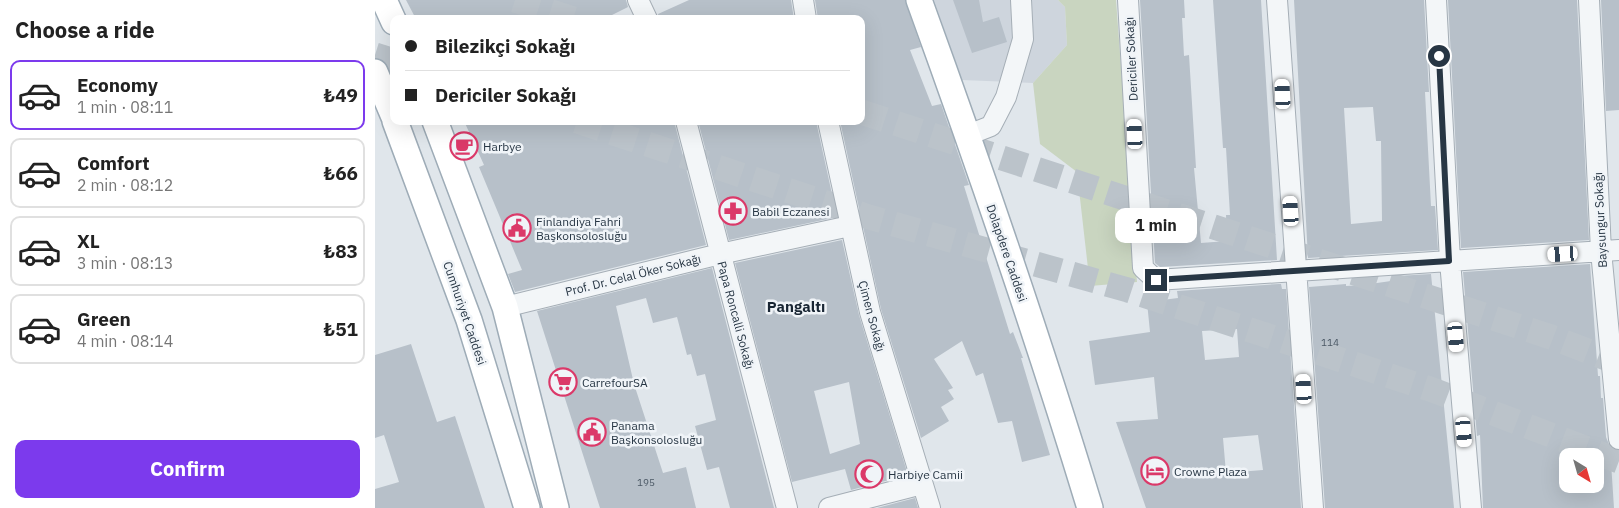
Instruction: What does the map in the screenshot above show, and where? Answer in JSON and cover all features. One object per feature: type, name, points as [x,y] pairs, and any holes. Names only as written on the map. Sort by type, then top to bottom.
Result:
[{"type":"main road","points":[[384,0],[391,15]]},
{"type":"main road","name":"Dolapdere Caddesi","points":[[919,0],[968,135],[1054,390],[1090,508]]},
{"type":"main road","points":[[375,72],[390,108]]},
{"type":"main road","name":"Cumhuriyet Caddesi","points":[[396,125],[469,320],[527,508]]},
{"type":"main road","points":[[437,125],[505,307],[556,508]]},
{"type":"street","points":[[638,0],[645,15]]},
{"type":"street","points":[[803,0],[806,15]]},
{"type":"street","points":[[968,135],[991,126],[1006,96],[1023,38],[1021,0]]},
{"type":"street","name":"Dericiler Sokağı","points":[[1128,0],[1149,274],[1295,271],[1610,251]]},
{"type":"street","points":[[1277,0],[1313,508]]},
{"type":"street","points":[[1436,0],[1449,261],[1471,508]]},
{"type":"street","name":"Baysungur Sokağı","points":[[1589,0],[1610,251],[1619,439]]},
{"type":"street","name":"Papa Roncalli Sokağı","points":[[687,125],[787,508]]},
{"type":"street","name":"Çimen Sokağı","points":[[829,125],[869,312],[930,508]]},
{"type":"street","name":"Prof. Dr. Celal Öker Sokağı","points":[[505,307],[720,254],[850,226]]},
{"type":"street","points":[[829,508],[922,484]]},
{"type":"shaded area","points":[[934,0],[1058,0],[1065,7],[1067,45],[1033,83],[962,80]]},
{"type":"green space","points":[[1058,0],[1116,0],[1137,282],[1090,286],[1077,172],[1040,144],[1033,83],[1067,45],[1065,7]]},
{"type":"building","points":[[406,0],[626,0],[628,7],[612,15],[414,15]]},
{"type":"building","points":[[689,0],[791,0],[793,15],[658,15]]},
{"type":"building","points":[[815,0],[905,0],[921,47],[910,50],[932,106],[941,104],[969,185],[964,186],[1010,334],[1013,332],[1023,358],[1021,358],[1050,455],[1022,462],[1012,421],[998,423],[983,373],[976,376],[962,341],[934,359],[953,388],[948,390],[954,399],[941,407],[949,421],[921,438],[881,309],[841,125],[865,125],[865,15],[817,15]]},
{"type":"building","points":[[953,0],[979,0],[983,22],[999,17],[1007,42],[972,53]]},
{"type":"building","points":[[1140,0],[1184,0],[1185,18],[1182,18],[1184,56],[1189,55],[1196,168],[1194,168],[1201,243],[1227,241],[1226,215],[1230,215],[1226,148],[1223,148],[1213,0],[1261,0],[1277,260],[1160,267],[1155,263]]},
{"type":"building","points":[[1294,0],[1424,0],[1429,92],[1425,92],[1431,206],[1435,206],[1438,250],[1308,258]],"holes":[[[1373,107],[1376,141],[1381,141],[1382,221],[1351,224],[1344,108]]]},
{"type":"building","points":[[1448,0],[1577,0],[1589,240],[1461,248]]},
{"type":"building","points":[[1601,0],[1619,0],[1619,110],[1606,111]]},
{"type":"building","points":[[466,125],[675,125],[706,245],[515,292],[508,274],[522,270],[479,167],[484,165]]},
{"type":"building","points":[[699,125],[817,125],[837,217],[729,240]]},
{"type":"building","points":[[842,240],[859,315],[908,475],[851,490],[845,469],[792,482],[735,263]],"holes":[[[849,382],[860,444],[830,454],[814,391]]]},
{"type":"building","points":[[1590,264],[1598,376],[1600,376],[1601,398],[1603,398],[1606,437],[1610,447],[1614,508],[1483,508],[1480,435],[1477,436],[1463,272]]},
{"type":"building","points":[[712,268],[774,508],[730,508],[719,467],[707,470],[695,426],[716,420],[705,374],[697,376],[691,354],[687,355],[677,317],[653,323],[646,298],[616,306],[634,384],[663,473],[686,467],[696,508],[600,508],[537,311]]},
{"type":"building","points":[[1431,274],[1454,508],[1325,508],[1309,287],[1346,284],[1346,286],[1363,285],[1398,280],[1397,276]]},
{"type":"building","points":[[1279,284],[1281,284],[1282,289],[1286,289],[1301,508],[1146,508],[1116,422],[1158,419],[1154,377],[1095,385],[1089,341],[1150,332],[1147,302],[1178,298],[1177,291]],"holes":[[[1237,329],[1239,357],[1205,360],[1202,331]],[[1258,435],[1263,470],[1226,473],[1223,438]]]},
{"type":"building","points":[[411,344],[437,422],[455,416],[485,508],[375,508],[375,489],[399,482],[384,435],[375,438],[375,355]]},
{"type":"building","points":[[915,498],[918,508],[877,508]]},
{"type":"tunnel","points":[[515,0],[561,15]]},
{"type":"tunnel","points":[[375,55],[390,60]]},
{"type":"tunnel","points":[[865,113],[1551,337],[1619,363]]},
{"type":"tunnel","points":[[589,125],[869,217],[1128,290],[1430,389],[1619,461]]},
{"type":"place","name":"Harbye","points":[[464,146]]},
{"type":"place","name":"Babil Eczanesi","points":[[733,211]]},
{"type":"place","name":"Finlandiya Fahri Başkonsolosluğu","points":[[517,228]]},
{"type":"place","name":"CarrefourSA","points":[[563,382]]},
{"type":"place","name":"Panama Başkonsolosluğu","points":[[592,432]]},
{"type":"place","name":"Crowne Plaza","points":[[1155,471]]},
{"type":"place","name":"Harbiye Camii","points":[[869,474]]},
{"type":"district","name":"Pangaltı","points":[[796,306]]},
{"type":"route","points":[[1156,280],[1449,261],[1439,56]]}]
